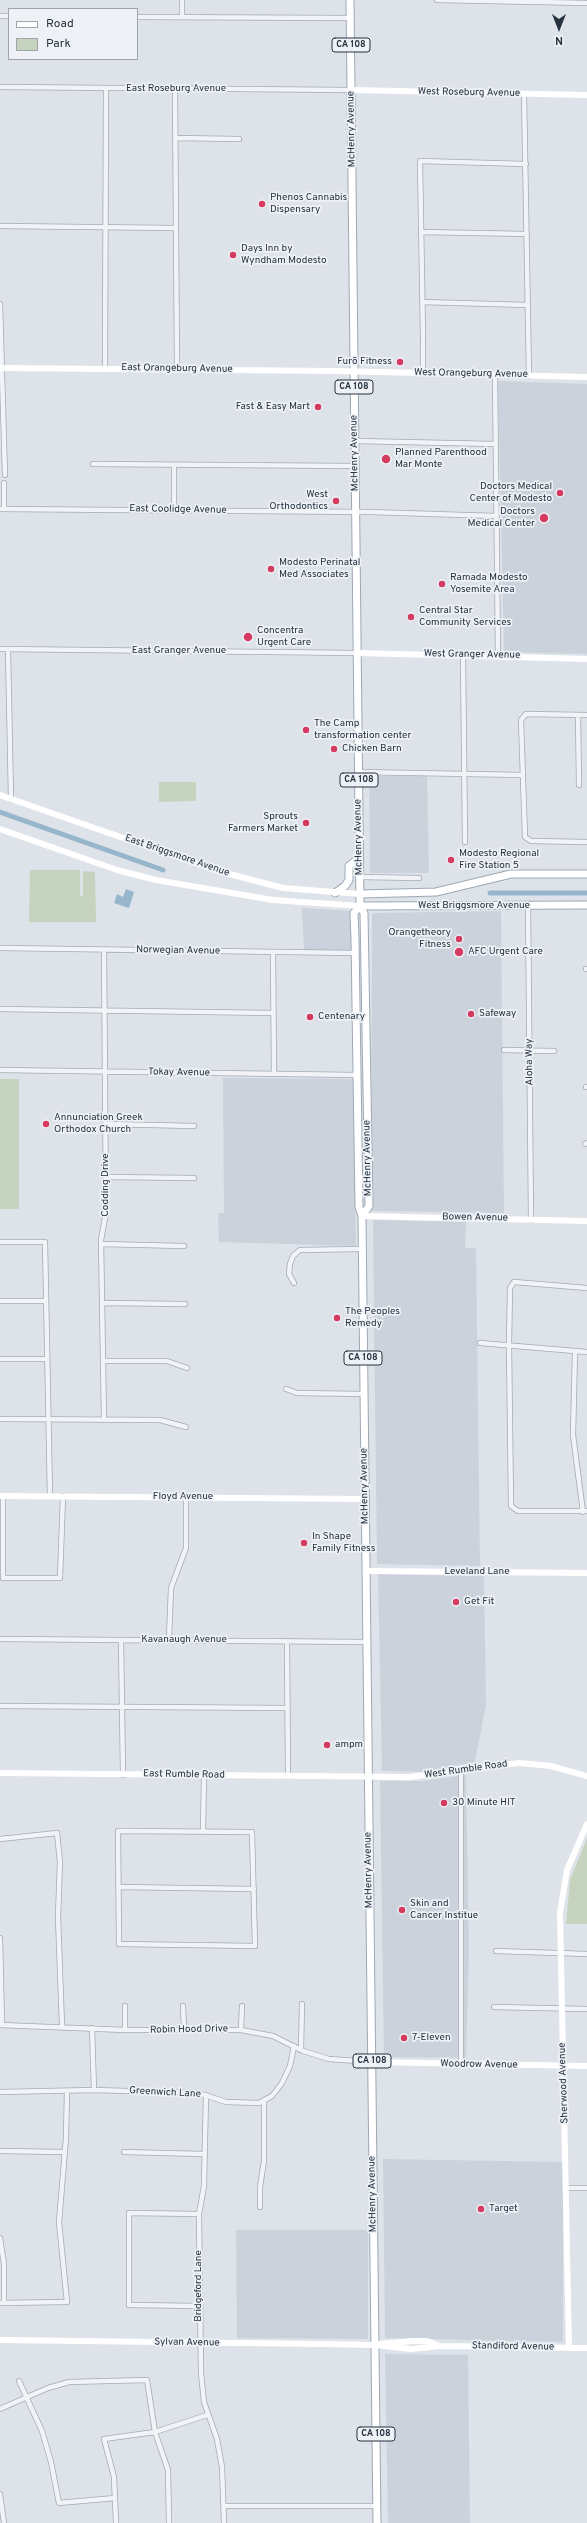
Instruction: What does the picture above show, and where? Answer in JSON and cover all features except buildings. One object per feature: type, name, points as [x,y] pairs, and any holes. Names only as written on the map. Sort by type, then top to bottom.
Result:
[{"type":"main road","name":"McHenry Avenue","points":[[350,0],[360,906],[364,913],[369,1206],[362,1216]]},
{"type":"main road","points":[[335,893],[345,886],[348,880],[349,866],[360,858]]},
{"type":"main road","name":"West Briggsmore Avenue","points":[[360,894],[436,892],[498,877],[524,873],[587,874]]},
{"type":"main road","name":"West Briggsmore Avenue","points":[[360,906],[587,905]]},
{"type":"main road","name":"McHenry Avenue","points":[[360,906],[354,913],[359,1207],[362,1216],[377,2523]]},
{"type":"street","points":[[182,0],[182,17]]},
{"type":"street","points":[[437,0],[587,3]]},
{"type":"street","points":[[138,17],[350,18]]},
{"type":"street","name":"East Roseburg Avenue","points":[[0,87],[351,90]]},
{"type":"street","points":[[105,369],[107,227],[106,88]]},
{"type":"street","points":[[174,89],[177,369]]},
{"type":"street","name":"West Roseburg Avenue","points":[[351,90],[587,96]]},
{"type":"street","points":[[524,94],[529,376]]},
{"type":"street","points":[[175,138],[239,139]]},
{"type":"street","points":[[423,373],[420,161],[526,164]]},
{"type":"street","points":[[0,226],[176,228]]},
{"type":"street","points":[[421,232],[527,234]]},
{"type":"street","points":[[422,302],[528,305]]},
{"type":"street","points":[[0,304],[5,475]]},
{"type":"street","name":"East Orangeburg Avenue","points":[[1,368],[354,371]]},
{"type":"street","name":"West Orangeburg Avenue","points":[[354,371],[495,376],[587,377]]},
{"type":"street","points":[[495,376],[498,656]]},
{"type":"street","points":[[355,441],[496,444]]},
{"type":"street","points":[[93,464],[355,466]]},
{"type":"street","points":[[174,464],[174,510]]},
{"type":"street","points":[[2,509],[4,483]]},
{"type":"street","name":"East Coolidge Avenue","points":[[2,509],[356,512],[496,516]]},
{"type":"street","name":"East Granger Avenue","points":[[0,650],[357,653]]},
{"type":"street","points":[[8,650],[10,798]]},
{"type":"street","name":"West Granger Avenue","points":[[357,653],[587,659]]},
{"type":"street","points":[[463,656],[465,842]]},
{"type":"street","points":[[587,715],[528,714],[523,716],[521,720],[524,835],[527,840],[587,842]]},
{"type":"street","points":[[578,715],[579,785]]},
{"type":"street","points":[[359,772],[429,772],[464,775],[522,774]]},
{"type":"street","name":"East Briggsmore Avenue","points":[[0,795],[218,871],[284,888],[360,894]]},
{"type":"street","name":"East Briggsmore Avenue","points":[[0,830],[110,868],[156,880],[273,900],[360,906]]},
{"type":"street","points":[[360,877],[419,878]]},
{"type":"street","name":"Aloha Way","points":[[528,905],[531,1220]]},
{"type":"street","name":"Norwegian Avenue","points":[[0,948],[355,953]]},
{"type":"street","name":"Codding Drive","points":[[104,950],[106,1072],[106,1212],[102,1244],[104,1420]]},
{"type":"street","points":[[273,952],[274,1074]]},
{"type":"street","points":[[0,1009],[273,1013]]},
{"type":"street","points":[[504,1050],[554,1051]]},
{"type":"street","name":"Tokay Avenue","points":[[0,1070],[357,1076]]},
{"type":"street","points":[[106,1124],[194,1126]]},
{"type":"street","points":[[106,1177],[194,1178]]},
{"type":"street","name":"Bowen Avenue","points":[[362,1216],[587,1221]]},
{"type":"street","points":[[0,1242],[45,1242],[47,1420],[50,1496]]},
{"type":"street","points":[[102,1244],[184,1246]]},
{"type":"street","points":[[294,1283],[290,1274],[290,1264],[293,1256],[300,1250],[362,1249]]},
{"type":"street","points":[[575,1352],[573,1435],[585,1511],[518,1511],[513,1509],[511,1503],[509,1344],[510,1288],[513,1283],[517,1281],[587,1288]]},
{"type":"street","points":[[0,1301],[46,1301]]},
{"type":"street","points":[[102,1303],[185,1304]]},
{"type":"street","points":[[480,1343],[509,1344],[575,1352],[587,1352]]},
{"type":"street","points":[[0,1359],[46,1359]]},
{"type":"street","points":[[103,1361],[167,1361],[187,1368]]},
{"type":"street","points":[[286,1389],[297,1393],[364,1394]]},
{"type":"street","points":[[0,1419],[160,1420],[186,1427]]},
{"type":"street","points":[[2,1496],[3,1578],[60,1578],[63,1496]]},
{"type":"street","name":"Floyd Avenue","points":[[2,1496],[186,1496],[365,1499]]},
{"type":"street","points":[[169,1639],[171,1588],[186,1548],[186,1496]]},
{"type":"street","name":"Leveland Lane","points":[[366,1571],[587,1573]]},
{"type":"street","name":"Kavanaugh Avenue","points":[[0,1639],[169,1639],[367,1642]]},
{"type":"street","points":[[121,1640],[123,1774]]},
{"type":"street","points":[[287,1641],[288,1776]]},
{"type":"street","points":[[0,1706],[287,1708]]},
{"type":"street","name":"West Rumble Road","points":[[368,1776],[418,1777],[490,1765],[519,1764],[552,1766],[587,1776]]},
{"type":"street","points":[[460,1771],[461,2064]]},
{"type":"street","name":"East Rumble Road","points":[[0,1773],[204,1776],[368,1776]]},
{"type":"street","points":[[203,1831],[204,1776]]},
{"type":"street","name":"Sherwood Avenue","points":[[569,2348],[560,1913],[564,1884],[574,1850],[587,1824]]},
{"type":"street","points":[[118,1831],[203,1831],[252,1832],[255,1946],[119,1944],[118,1831]]},
{"type":"street","points":[[0,1839],[57,1833],[60,1862],[58,1917],[62,2026]]},
{"type":"street","points":[[118,1887],[254,1890]]},
{"type":"street","points":[[0,1938],[1,2025]]},
{"type":"street","points":[[496,1951],[587,1954]]},
{"type":"street","points":[[301,2049],[302,2004]]},
{"type":"street","points":[[125,2006],[125,2030]]},
{"type":"street","points":[[183,2006],[184,2028]]},
{"type":"street","points":[[241,2030],[242,2006]]},
{"type":"street","points":[[494,2008],[587,2009]]},
{"type":"street","name":"Robin Hood Drive","points":[[1,2025],[62,2026],[125,2030],[184,2028],[241,2030],[273,2036],[301,2049],[330,2059],[372,2062]]},
{"type":"street","points":[[92,2028],[94,2090]]},
{"type":"street","points":[[260,2207],[260,2187],[264,2161],[264,2102],[272,2096],[282,2083],[290,2066],[294,2046]]},
{"type":"street","name":"Woodrow Avenue","points":[[372,2062],[587,2066]]},
{"type":"street","name":"Greenwich Lane","points":[[0,2092],[94,2090],[206,2094],[232,2103],[264,2102]]},
{"type":"street","points":[[0,2238],[4,2268],[2,2303],[67,2302],[61,2263],[59,2222],[67,2091]]},
{"type":"street","name":"Bridgeford Lane","points":[[206,2094],[203,2154],[204,2186],[199,2214],[200,2343],[202,2389],[207,2415],[220,2454],[224,2523]]},
{"type":"street","points":[[0,2151],[64,2152]]},
{"type":"street","points":[[124,2152],[203,2154]]},
{"type":"street","points":[[566,2188],[587,2188]]},
{"type":"street","points":[[199,2214],[129,2212],[130,2305],[199,2306]]},
{"type":"street","name":"Sylvan Avenue","points":[[0,2340],[375,2345]]},
{"type":"street","name":"Standiford Avenue","points":[[375,2345],[427,2341],[440,2346],[587,2348]]},
{"type":"street","points":[[0,2409],[69,2382],[147,2380],[156,2432],[168,2470],[169,2523]]},
{"type":"street","points":[[19,2381],[28,2397],[47,2446],[58,2503],[115,2498]]},
{"type":"street","points":[[116,2523],[114,2477],[104,2439],[156,2432],[207,2415]]},
{"type":"street","points":[[0,2494],[4,2523]]},
{"type":"street","points":[[224,2506],[377,2506]]},
{"type":"shaded area","name":"Doctors Medical Center","points":[[498,381],[587,384],[587,654],[504,652]]},
{"type":"shaded area","points":[[369,776],[427,776],[429,873],[370,873]]},
{"type":"shaded area","points":[[302,908],[352,911],[352,950],[304,950]]},
{"type":"shaded area","points":[[501,911],[504,1213],[371,1211],[372,915],[374,913]]},
{"type":"shaded area","points":[[223,1078],[353,1079],[356,1246],[219,1242],[218,1213],[224,1213]]},
{"type":"shaded area","points":[[373,1220],[466,1222],[465,1248],[476,1248],[480,1566],[377,1564]]},
{"type":"shaded area","points":[[378,1574],[484,1576],[486,1704],[475,1762],[423,1772],[382,1771]]},
{"type":"shaded area","points":[[466,1775],[469,1951],[466,2058],[384,2057],[380,1781],[422,1781]]},
{"type":"shaded area","points":[[383,2159],[563,2162],[563,2342],[385,2338]]},
{"type":"shaded area","points":[[236,2230],[368,2230],[368,2339],[237,2338]]},
{"type":"shaded area","points":[[385,2354],[468,2355],[470,2523],[388,2523]]},
{"type":"green space","points":[[159,782],[196,782],[196,801],[159,802]]},
{"type":"green space","points":[[30,870],[80,870],[80,896],[83,896],[83,871],[95,872],[96,922],[29,922]]},
{"type":"green space","points":[[0,1079],[19,1079],[19,1209],[0,1209]]},
{"type":"green space","points":[[587,1838],[587,1924],[566,1924],[570,1880]]},
{"type":"water","points":[[126,889],[134,892],[129,908],[114,903],[117,894],[123,897]]},
{"type":"waterway","points":[[0,812],[163,870]]},
{"type":"waterway","points":[[490,893],[587,893]]},
{"type":"place","name":"Phenos Cannabis Dispensary","points":[[262,204]]},
{"type":"place","name":"Days Inn by Wyndham Modesto","points":[[233,255]]},
{"type":"place","name":"Furō Fitness","points":[[400,362]]},
{"type":"place","name":"Fast & Easy Mart","points":[[318,407]]},
{"type":"place","name":"Planned Parenthood Mar Monte","points":[[386,459]]},
{"type":"place","name":"Doctors Medical Center of Modesto","points":[[560,493]]},
{"type":"place","name":"West Orthodontics","points":[[336,501]]},
{"type":"place","name":"Doctors Medical Center","points":[[544,518]]},
{"type":"place","name":"Modesto Perinatal Med Associates","points":[[271,569]]},
{"type":"place","name":"Ramada Modesto Yosemite Area","points":[[442,584]]},
{"type":"place","name":"Central Star Community Services","points":[[411,617]]},
{"type":"place","name":"Concentra Urgent Care","points":[[248,637]]},
{"type":"place","name":"The Camp transformation center","points":[[306,730]]},
{"type":"place","name":"Chicken Barn","points":[[334,749]]},
{"type":"place","name":"Sprouts Farmers Market","points":[[306,823]]},
{"type":"place","name":"Modesto Regional Fire Station 5","points":[[451,860]]},
{"type":"place","name":"Orangetheory Fitness","points":[[459,939]]},
{"type":"place","name":"AFC Urgent Care","points":[[459,952]]},
{"type":"place","name":"Safeway","points":[[471,1014]]},
{"type":"place","name":"Centenary","points":[[310,1017]]},
{"type":"place","name":"Annunciation Greek Orthodox Church","points":[[46,1124]]},
{"type":"place","name":"The Peoples Remedy","points":[[337,1318]]},
{"type":"place","name":"In Shape Family Fitness","points":[[304,1543]]},
{"type":"place","name":"Get Fit","points":[[456,1602]]},
{"type":"place","name":"ampm","points":[[327,1745]]},
{"type":"place","name":"30 Minute HIT","points":[[444,1803]]},
{"type":"place","name":"Skin and Cancer Institue","points":[[402,1910]]},
{"type":"place","name":"7-Eleven","points":[[404,2038]]},
{"type":"place","name":"Target","points":[[481,2209]]}]
